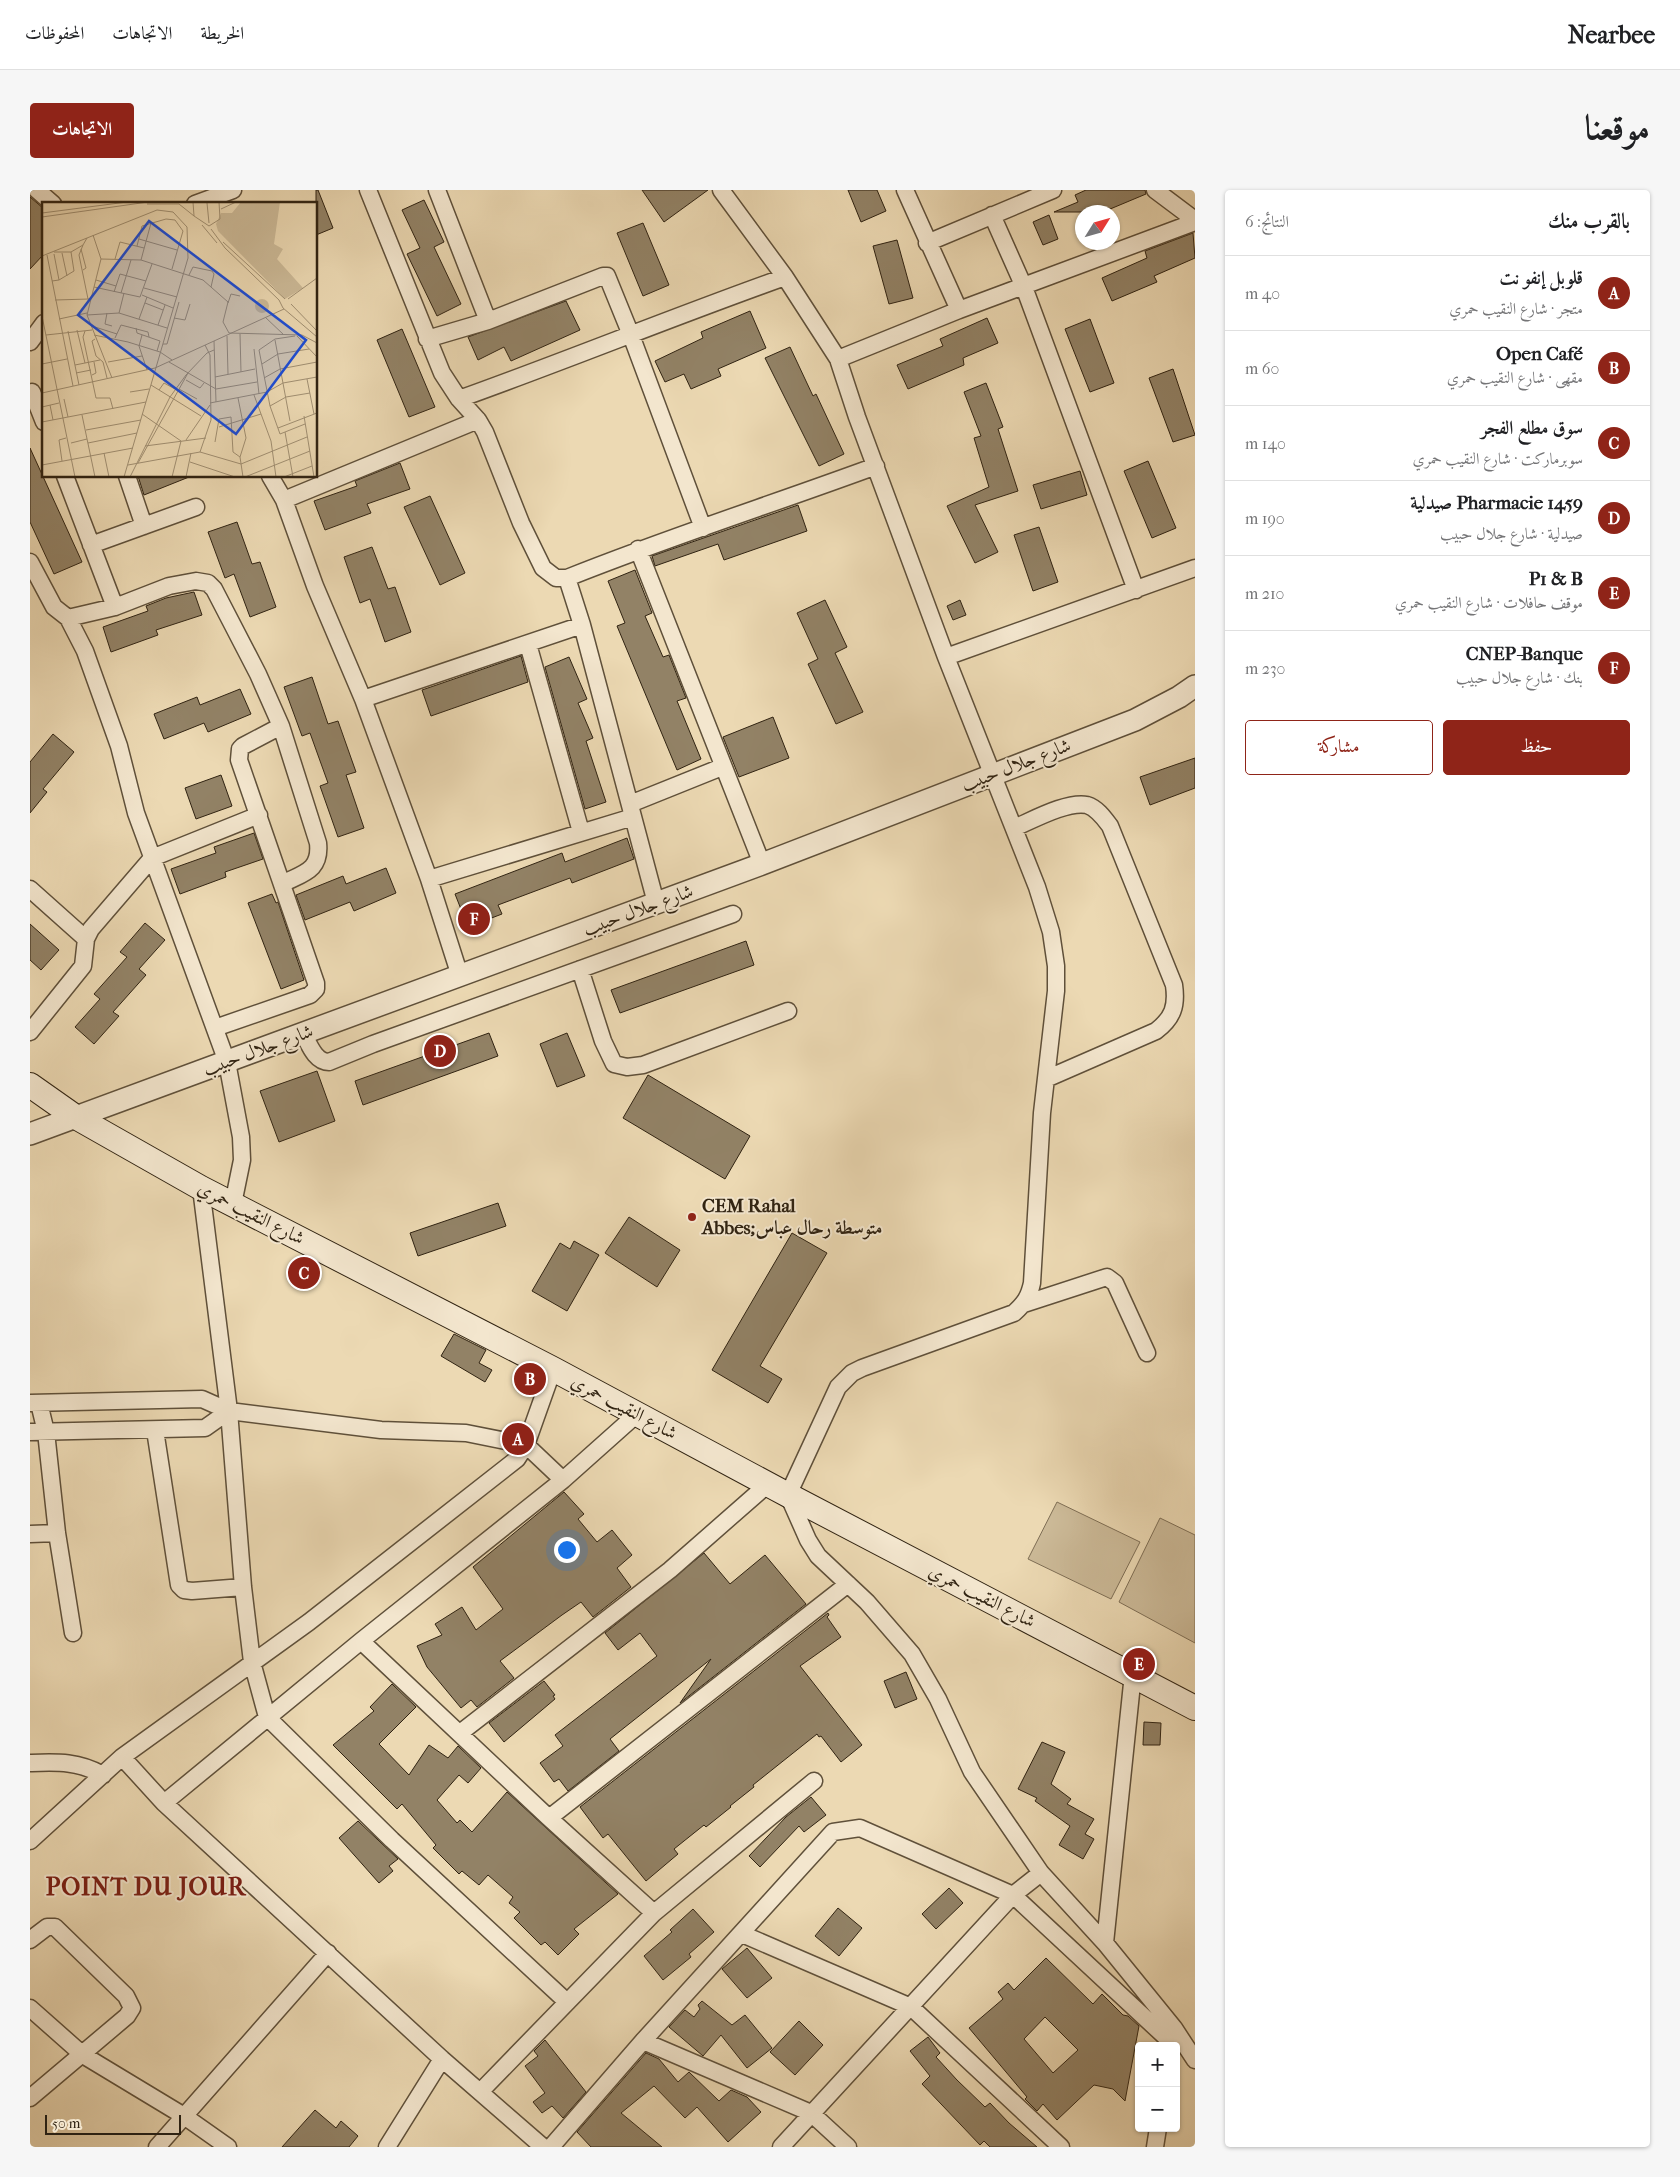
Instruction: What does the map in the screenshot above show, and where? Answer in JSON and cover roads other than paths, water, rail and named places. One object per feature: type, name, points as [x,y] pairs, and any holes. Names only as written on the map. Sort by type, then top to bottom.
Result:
[{"type":"main road","name":"شارع النقيب حمري","points":[[30,1085],[74,1116],[201,1188],[553,1370],[1195,1708]]},
{"type":"street","points":[[37,190],[51,202]]},
{"type":"street","points":[[368,190],[426,339],[442,373],[459,399],[478,420],[521,523],[543,568],[556,578],[567,578],[638,549],[703,528],[876,466]]},
{"type":"street","points":[[437,190],[488,321]]},
{"type":"street","points":[[460,1733],[670,1570],[778,1490],[844,1379],[862,1368],[1014,1313],[1030,1295],[1046,1079],[1056,991],[1056,966],[1051,932],[1038,888],[946,657],[838,358],[785,277],[721,190]]},
{"type":"street","points":[[905,190],[959,310]]},
{"type":"street","points":[[927,242],[1053,190]]},
{"type":"street","points":[[1155,190],[1195,221]]},
{"type":"street","points":[[200,202],[229,191]]},
{"type":"street","points":[[992,215],[1024,287],[1136,590]]},
{"type":"street","points":[[838,358],[1195,221]]},
{"type":"street","points":[[426,339],[488,321],[603,276],[609,278],[703,528]]},
{"type":"street","points":[[459,399],[696,308],[785,277]]},
{"type":"street","points":[[30,342],[42,326]]},
{"type":"street","points":[[32,392],[42,417]]},
{"type":"street","points":[[284,500],[478,420]]},
{"type":"street","points":[[66,478],[115,607]]},
{"type":"street","points":[[128,478],[144,526]]},
{"type":"street","points":[[271,478],[284,500],[315,586],[363,699],[429,879],[460,976]]},
{"type":"street","points":[[91,545],[196,507]]},
{"type":"street","points":[[638,549],[722,767],[762,864]]},
{"type":"street","points":[[30,562],[54,607],[68,618],[85,651],[119,746],[136,813],[227,1062],[242,1137],[242,1160],[233,1204]]},
{"type":"street","points":[[946,657],[1195,568]]},
{"type":"street","points":[[567,578],[582,625],[656,903]]},
{"type":"street","points":[[68,618],[115,607],[169,586],[196,581],[208,583],[214,589],[258,674],[281,726],[319,851],[315,865],[282,884]]},
{"type":"street","points":[[363,699],[582,625]]},
{"type":"street","points":[[528,644],[581,832]]},
{"type":"street","name":"شارع جلال حبيب","points":[[30,1134],[74,1116],[227,1062],[762,864],[1135,720],[1179,697],[1195,686]]},
{"type":"street","points":[[215,1028],[310,994],[316,989],[316,983],[239,760],[240,749],[281,726]]},
{"type":"street","points":[[429,879],[581,832],[722,767]]},
{"type":"street","points":[[1014,828],[1068,806],[1078,804],[1089,805],[1101,814],[1110,826],[1174,985],[1176,1002],[1172,1014],[1166,1023],[1156,1031],[1046,1079]]},
{"type":"street","points":[[30,1032],[83,966],[86,939],[91,929],[152,858],[259,815]]},
{"type":"street","points":[[30,890],[86,939]]},
{"type":"street","points":[[303,1033],[316,1056],[325,1062],[329,1062],[373,1044],[733,914]]},
{"type":"street","points":[[580,969],[604,1041],[614,1064],[626,1067],[643,1065],[788,1011]]},
{"type":"street","points":[[201,1188],[229,1411],[243,1587],[252,1662],[268,1718],[392,1840],[567,2002]]},
{"type":"street","points":[[1024,1304],[1107,1277],[1115,1282],[1147,1353]]},
{"type":"street","points":[[30,1841],[122,1757],[309,1622],[517,1459],[526,1445],[553,1370]]},
{"type":"street","points":[[73,1633],[38,1432],[35,1403],[202,1399],[229,1411],[381,1430],[466,1433],[526,1445],[563,1480]]},
{"type":"street","points":[[38,1432],[204,1428],[229,1411]]},
{"type":"street","points":[[164,1803],[361,1641],[563,1480],[637,1414]]},
{"type":"street","points":[[155,1430],[179,1585],[184,1590],[192,1591],[243,1587]]},
{"type":"street","points":[[778,1490],[813,1550],[892,1628],[912,1654],[938,1699],[972,1772],[1041,1873],[1105,1943],[1172,2039]]},
{"type":"street","points":[[30,1534],[57,1533]]},
{"type":"street","points":[[549,1818],[848,1584]]},
{"type":"street","points":[[361,1641],[549,1818],[654,1913]]},
{"type":"street","points":[[1105,1943],[1133,1674]]},
{"type":"street","points":[[122,1757],[164,1803],[442,2059],[542,2147]]},
{"type":"street","points":[[30,1763],[74,1763],[88,1766],[103,1775]]},
{"type":"street","points":[[480,2092],[654,1913],[814,1781]]},
{"type":"street","points":[[551,2147],[833,1832],[860,1828],[1013,1895],[1195,2060]]},
{"type":"street","points":[[781,2147],[1013,1895],[1041,1873]]},
{"type":"street","points":[[30,1940],[46,1927],[55,1927],[126,1996],[132,2008],[127,2016],[83,2055],[30,2098]]},
{"type":"street","points":[[742,1934],[911,2006],[1062,2147]]},
{"type":"street","points":[[157,2147],[328,1953]]},
{"type":"street","points":[[30,2008],[83,2055],[184,2116],[228,2147]]},
{"type":"street","points":[[644,2041],[811,2113],[848,2147]]},
{"type":"street","points":[[387,2147],[442,2059]]},
{"type":"street","points":[[1155,2147],[1157,2132]]},
{"type":"place","name":"CNEP-Banque","points":[[474,919]]},
{"type":"place","name":"Pharmacie 1459 صيدلية","points":[[440,1051]]},
{"type":"place","name":"CEM Rahal Abbes;متوسطة رحال عباس","points":[[692,1217]]},
{"type":"place","name":"سوق مطلع الفجر","points":[[304,1273]]},
{"type":"place","name":"Open Café","points":[[530,1379]]},
{"type":"place","name":"قلوبل إنفو نت","points":[[518,1439]]},
{"type":"place","name":"P1 & B","points":[[1139,1664]]},
{"type":"district","name":"POINT DU JOUR","points":[[146,1887]]}]
